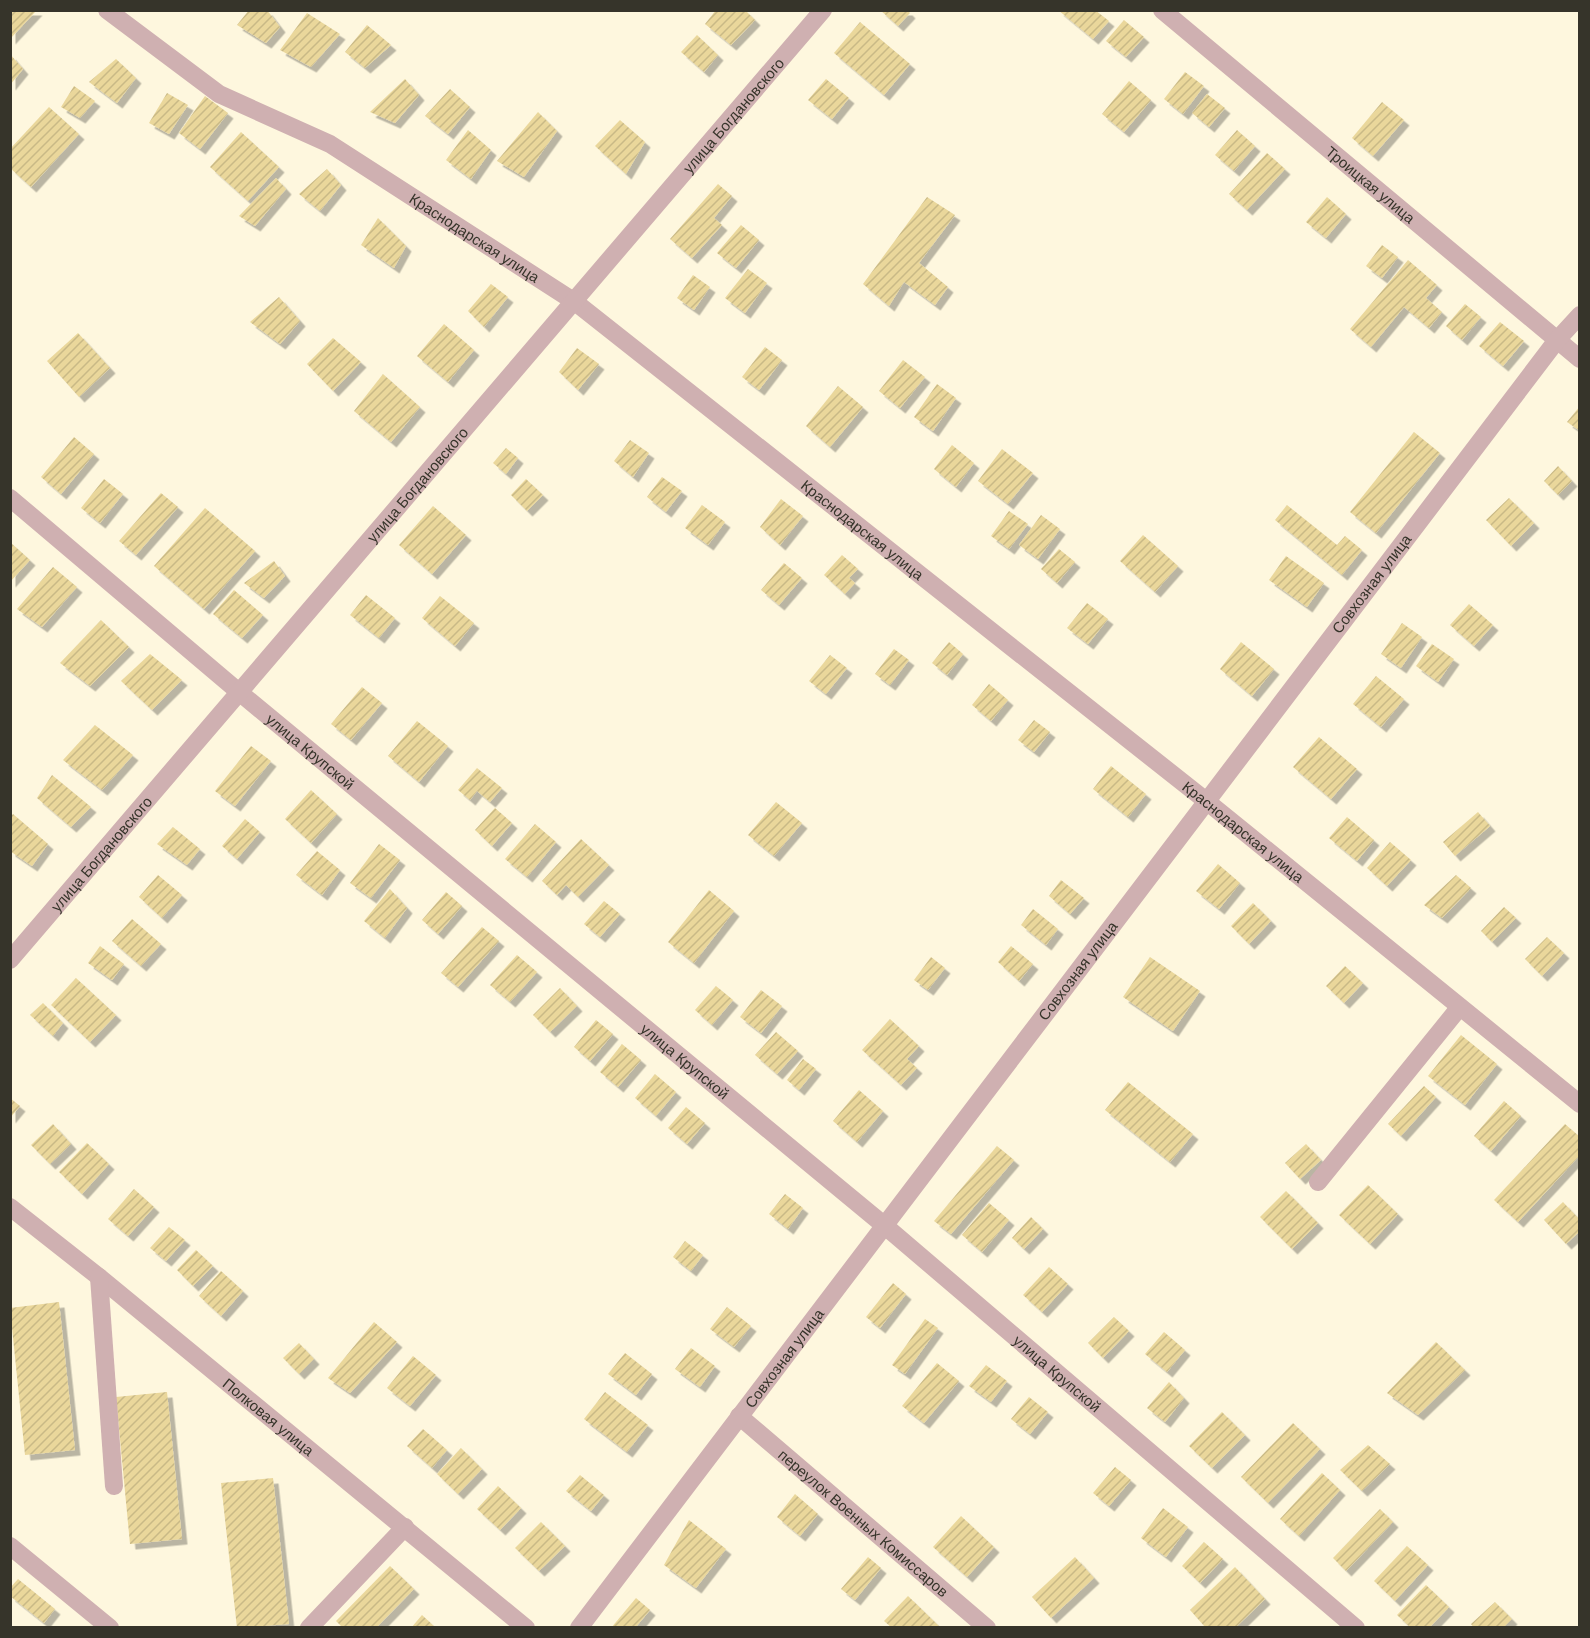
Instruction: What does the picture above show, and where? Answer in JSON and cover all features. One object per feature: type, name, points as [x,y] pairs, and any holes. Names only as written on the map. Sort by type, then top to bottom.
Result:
[{"type":"street","name":"Краснодарская улица","points":[[107,10],[219,94],[330,144],[575,302],[1205,800],[1580,1104]]},
{"type":"street","name":"улица Богдановского","points":[[10,960],[823,10]]},
{"type":"street","name":"Троицкая улица","points":[[1162,10],[1580,359]]},
{"type":"street","name":"Совхозная улица","points":[[579,1628],[1205,800],[1557,340],[1580,315]]},
{"type":"street","name":"улица Крупской","points":[[10,498],[239,693],[885,1226],[1356,1628]]},
{"type":"street","points":[[1318,1182],[1460,1008]]},
{"type":"street","name":"Полковая улица","points":[[10,1207],[99,1277],[526,1628]]},
{"type":"street","points":[[99,1277],[114,1486]]},
{"type":"street","name":"переулок Военных Комиссаров","points":[[739,1416],[987,1628]]},
{"type":"street","points":[[309,1628],[405,1527]]},
{"type":"street","points":[[10,1546],[110,1628]]},
{"type":"building","points":[[10,10],[37,10],[10,39]]},
{"type":"building","points":[[249,10],[267,10],[280,27],[266,43],[237,25]]},
{"type":"building","points":[[716,10],[745,10],[755,20],[731,45],[705,24]]},
{"type":"building","points":[[880,10],[907,10],[910,13],[898,26]]},
{"type":"building","points":[[1058,10],[1095,10],[1109,21],[1093,39]]},
{"type":"building","points":[[307,13],[340,34],[311,67],[280,50]]},
{"type":"building","points":[[1124,20],[1144,37],[1126,57],[1106,41]]},
{"type":"building","points":[[860,22],[910,64],[884,95],[834,53]]},
{"type":"building","points":[[367,25],[391,45],[365,68],[345,52]]},
{"type":"building","points":[[697,35],[718,55],[704,72],[681,52]]},
{"type":"building","points":[[10,54],[23,69],[10,85]]},
{"type":"building","points":[[116,59],[136,78],[117,103],[89,82]]},
{"type":"building","points":[[1185,72],[1204,86],[1183,114],[1164,99]]},
{"type":"building","points":[[405,79],[419,95],[395,123],[370,112]]},
{"type":"building","points":[[826,79],[849,98],[832,119],[808,100]]},
{"type":"building","points":[[1129,81],[1151,100],[1124,132],[1102,114]]},
{"type":"building","points":[[74,86],[95,101],[80,118],[61,107]]},
{"type":"building","points":[[450,89],[470,107],[448,134],[425,116]]},
{"type":"building","points":[[167,93],[188,105],[169,134],[149,123]]},
{"type":"building","points":[[1207,94],[1225,108],[1209,127],[1192,113]]},
{"type":"building","points":[[205,96],[228,113],[200,149],[179,133]]},
{"type":"building","points":[[1382,102],[1404,120],[1373,156],[1352,138]]},
{"type":"building","points":[[49,107],[79,134],[31,187],[10,168],[10,149]]},
{"type":"building","points":[[538,112],[557,131],[524,177],[497,161]]},
{"type":"building","points":[[620,120],[645,142],[626,174],[595,146]]},
{"type":"building","points":[[468,130],[491,150],[471,179],[446,160]]},
{"type":"building","points":[[1237,130],[1255,146],[1234,171],[1215,155]]},
{"type":"building","points":[[241,132],[279,167],[248,201],[210,167]]},
{"type":"building","points":[[1267,153],[1285,169],[1247,210],[1229,194]]},
{"type":"building","points":[[327,169],[341,185],[320,211],[299,194]]},
{"type":"building","points":[[276,178],[286,189],[255,226],[239,216]]},
{"type":"building","points":[[718,184],[732,196],[714,218],[722,225],[692,258],[670,239]]},
{"type":"building","points":[[927,197],[955,215],[919,263],[948,287],[935,305],[904,282],[889,306],[863,284]]},
{"type":"building","points":[[1327,197],[1346,214],[1326,238],[1306,222]]},
{"type":"building","points":[[378,218],[406,246],[394,268],[361,245]]},
{"type":"building","points":[[741,225],[759,240],[736,268],[717,253]]},
{"type":"building","points":[[1382,245],[1398,257],[1382,278],[1366,266]]},
{"type":"building","points":[[1408,260],[1437,285],[1426,298],[1442,312],[1429,328],[1404,307],[1371,347],[1350,329]]},
{"type":"building","points":[[748,269],[767,283],[745,313],[725,298]]},
{"type":"building","points":[[693,275],[710,287],[694,310],[677,298]]},
{"type":"building","points":[[491,284],[508,297],[484,327],[468,311]]},
{"type":"building","points":[[279,297],[300,321],[280,344],[250,322]]},
{"type":"building","points":[[1465,304],[1481,317],[1462,340],[1446,326]]},
{"type":"building","points":[[1500,322],[1524,341],[1503,366],[1479,346]]},
{"type":"building","points":[[444,324],[474,350],[448,382],[417,356]]},
{"type":"building","points":[[78,333],[110,368],[79,397],[47,361]]},
{"type":"building","points":[[333,338],[361,362],[333,391],[307,364]]},
{"type":"building","points":[[765,347],[782,360],[759,390],[742,377]]},
{"type":"building","points":[[577,348],[599,364],[578,390],[559,372]]},
{"type":"building","points":[[903,360],[925,377],[900,408],[879,391]]},
{"type":"building","points":[[383,374],[420,407],[391,442],[354,411]]},
{"type":"building","points":[[937,384],[956,398],[933,431],[914,417]]},
{"type":"building","points":[[838,386],[863,407],[830,447],[806,426]]},
{"type":"building","points":[[1580,406],[1580,431],[1567,422]]},
{"type":"building","points":[[1414,432],[1440,453],[1376,533],[1350,512]]},
{"type":"building","points":[[74,437],[94,454],[61,494],[41,477]]},
{"type":"building","points":[[630,440],[649,453],[633,477],[614,461]]},
{"type":"building","points":[[952,445],[974,463],[956,487],[934,469]]},
{"type":"building","points":[[506,448],[518,458],[506,474],[493,463]]},
{"type":"building","points":[[1002,449],[1033,473],[1008,504],[978,481]]},
{"type":"building","points":[[1558,466],[1572,481],[1558,495],[1544,481]]},
{"type":"building","points":[[662,477],[682,491],[666,512],[647,497]]},
{"type":"building","points":[[104,479],[123,494],[100,523],[81,508]]},
{"type":"building","points":[[526,479],[543,495],[527,511],[511,495]]},
{"type":"building","points":[[161,493],[178,507],[136,555],[119,541]]},
{"type":"building","points":[[1509,498],[1534,523],[1511,546],[1486,520]]},
{"type":"building","points":[[781,499],[803,516],[780,545],[760,527]]},
{"type":"building","points":[[702,505],[725,522],[708,545],[685,528]]},
{"type":"building","points":[[1287,505],[1337,545],[1345,536],[1362,550],[1342,575],[1275,520]]},
{"type":"building","points":[[433,506],[466,535],[432,574],[399,545]]},
{"type":"building","points":[[205,508],[255,551],[204,609],[154,566]]},
{"type":"building","points":[[1009,511],[1028,524],[1009,549],[991,536]]},
{"type":"building","points":[[1041,515],[1060,529],[1038,559],[1019,545]]},
{"type":"building","points":[[1143,535],[1178,566],[1155,592],[1120,561]]},
{"type":"building","points":[[10,542],[30,560],[10,582]]},
{"type":"building","points":[[1059,549],[1075,562],[1057,583],[1041,569]]},
{"type":"building","points":[[842,555],[858,569],[849,578],[855,583],[845,594],[824,575]]},
{"type":"building","points":[[1286,556],[1324,583],[1307,607],[1269,580]]},
{"type":"building","points":[[274,561],[285,576],[264,598],[244,583]]},
{"type":"building","points":[[784,563],[802,578],[779,605],[761,590]]},
{"type":"building","points":[[53,567],[77,587],[42,627],[17,609]]},
{"type":"building","points":[[234,590],[263,615],[242,638],[213,614]]},
{"type":"building","points":[[366,595],[395,618],[379,638],[350,615]]},
{"type":"building","points":[[440,596],[474,623],[455,646],[422,618]]},
{"type":"building","points":[[1087,603],[1108,619],[1088,644],[1067,628]]},
{"type":"building","points":[[1469,604],[1493,625],[1474,646],[1450,625]]},
{"type":"building","points":[[101,620],[129,647],[90,686],[60,663]]},
{"type":"building","points":[[1402,623],[1422,637],[1401,668],[1381,654]]},
{"type":"building","points":[[949,642],[963,654],[947,675],[932,663]]},
{"type":"building","points":[[1241,642],[1274,669],[1252,696],[1220,669]]},
{"type":"building","points":[[1432,644],[1454,659],[1438,682],[1416,666]]},
{"type":"building","points":[[894,649],[909,660],[890,685],[875,674]]},
{"type":"building","points":[[150,654],[182,680],[152,710],[121,681]]},
{"type":"building","points":[[830,655],[847,668],[826,694],[809,681]]},
{"type":"building","points":[[1376,676],[1404,699],[1381,727],[1353,704]]},
{"type":"building","points":[[989,684],[1008,700],[991,721],[972,705]]},
{"type":"building","points":[[362,687],[382,703],[351,740],[331,724]]},
{"type":"building","points":[[1034,720],[1050,732],[1034,752],[1018,740]]},
{"type":"building","points":[[417,721],[448,746],[419,782],[388,756]]},
{"type":"building","points":[[95,725],[133,755],[102,790],[63,760]]},
{"type":"building","points":[[1319,737],[1357,769],[1331,799],[1293,767]]},
{"type":"building","points":[[251,746],[271,761],[235,806],[215,791]]},
{"type":"building","points":[[1111,766],[1146,794],[1128,817],[1093,789]]},
{"type":"building","points":[[477,768],[502,788],[490,802],[477,791],[470,800],[458,790]]},
{"type":"building","points":[[52,775],[91,807],[71,827],[37,798]]},
{"type":"building","points":[[311,790],[337,814],[311,843],[285,819]]},
{"type":"building","points":[[776,802],[802,823],[774,856],[748,835]]},
{"type":"building","points":[[495,808],[512,823],[492,846],[475,830]]},
{"type":"building","points":[[1478,812],[1490,826],[1455,856],[1443,842]]},
{"type":"building","points":[[13,814],[48,844],[32,866],[10,851],[10,817]]},
{"type":"building","points":[[1347,817],[1374,840],[1357,861],[1329,838]]},
{"type":"building","points":[[245,819],[260,832],[237,859],[222,846]]},
{"type":"building","points":[[535,824],[556,842],[527,877],[505,859]]},
{"type":"building","points":[[173,827],[200,849],[187,865],[157,844]]},
{"type":"building","points":[[581,839],[609,865],[578,897],[566,885],[557,895],[542,881]]},
{"type":"building","points":[[1390,842],[1411,860],[1387,886],[1367,868]]},
{"type":"building","points":[[379,844],[400,860],[371,898],[350,883]]},
{"type":"building","points":[[317,851],[340,870],[322,895],[296,875]]},
{"type":"building","points":[[1218,864],[1240,883],[1219,909],[1196,891]]},
{"type":"building","points":[[158,875],[182,895],[162,918],[139,897]]},
{"type":"building","points":[[1456,875],[1471,888],[1442,918],[1424,905]]},
{"type":"building","points":[[1061,880],[1084,898],[1070,914],[1049,896]]},
{"type":"building","points":[[390,889],[407,908],[385,938],[364,921]]},
{"type":"building","points":[[709,890],[734,911],[694,963],[668,942]]},
{"type":"building","points":[[446,892],[462,906],[438,934],[422,920]]},
{"type":"building","points":[[604,901],[620,914],[600,937],[584,924]]},
{"type":"building","points":[[1253,903],[1271,921],[1249,944],[1231,926]]},
{"type":"building","points":[[1504,907],[1516,918],[1492,942],[1481,931]]},
{"type":"building","points":[[1033,909],[1058,929],[1046,945],[1021,925]]},
{"type":"building","points":[[132,919],[161,944],[141,966],[112,941]]},
{"type":"building","points":[[482,927],[499,941],[458,987],[441,973]]},
{"type":"building","points":[[1547,937],[1564,953],[1542,976],[1525,959]]},
{"type":"building","points":[[100,946],[124,964],[112,980],[88,963]]},
{"type":"building","points":[[1011,946],[1033,964],[1019,981],[998,962]]},
{"type":"building","points":[[517,955],[537,972],[510,1002],[490,985]]},
{"type":"building","points":[[931,957],[945,968],[928,990],[914,980]]},
{"type":"building","points":[[1150,957],[1200,991],[1173,1031],[1123,997]]},
{"type":"building","points":[[1345,966],[1363,983],[1344,1003],[1326,986]]},
{"type":"building","points":[[76,978],[116,1015],[90,1042],[51,1005]]},
{"type":"building","points":[[716,986],[733,1000],[712,1025],[695,1010]]},
{"type":"building","points":[[560,988],[577,1006],[550,1032],[533,1015]]},
{"type":"building","points":[[761,990],[782,1006],[761,1033],[740,1017]]},
{"type":"building","points":[[43,1003],[63,1023],[53,1036],[30,1015]]},
{"type":"building","points":[[890,1019],[919,1046],[907,1059],[917,1068],[901,1085],[862,1050]]},
{"type":"building","points":[[596,1020],[613,1034],[590,1061],[574,1047]]},
{"type":"building","points":[[776,1032],[798,1051],[777,1074],[755,1055]]},
{"type":"building","points":[[1461,1035],[1497,1064],[1465,1105],[1428,1076]]},
{"type":"building","points":[[622,1044],[641,1060],[618,1087],[600,1072]]},
{"type":"building","points":[[803,1059],[816,1069],[799,1090],[787,1080]]},
{"type":"building","points":[[655,1074],[676,1092],[656,1116],[635,1098]]},
{"type":"building","points":[[1128,1082],[1193,1134],[1170,1162],[1105,1110]]},
{"type":"building","points":[[1424,1086],[1436,1097],[1401,1136],[1388,1124]]},
{"type":"building","points":[[859,1090],[883,1111],[857,1142],[833,1121]]},
{"type":"building","points":[[10,1098],[20,1106],[10,1118]]},
{"type":"building","points":[[1504,1101],[1521,1116],[1491,1151],[1474,1136]]},
{"type":"building","points":[[686,1107],[705,1123],[687,1144],[668,1128]]},
{"type":"building","points":[[53,1124],[71,1144],[50,1164],[31,1145]]},
{"type":"building","points":[[1565,1124],[1580,1137],[1580,1155],[1518,1222],[1494,1200]]},
{"type":"building","points":[[87,1143],[109,1164],[82,1194],[59,1172]]},
{"type":"building","points":[[1306,1144],[1321,1160],[1300,1179],[1285,1163]]},
{"type":"building","points":[[997,1146],[1014,1160],[951,1234],[934,1221]]},
{"type":"building","points":[[1368,1185],[1398,1214],[1370,1244],[1339,1215]]},
{"type":"building","points":[[134,1189],[154,1207],[128,1236],[108,1219]]},
{"type":"building","points":[[1286,1191],[1318,1223],[1292,1249],[1260,1217]]},
{"type":"building","points":[[785,1194],[803,1208],[788,1229],[769,1214]]},
{"type":"building","points":[[1563,1202],[1580,1220],[1580,1231],[1566,1244],[1544,1220]]},
{"type":"building","points":[[989,1203],[1009,1220],[982,1252],[962,1235]]},
{"type":"building","points":[[1031,1217],[1043,1229],[1024,1249],[1012,1238]]},
{"type":"building","points":[[169,1227],[185,1240],[166,1261],[150,1248]]},
{"type":"building","points":[[685,1241],[703,1255],[691,1271],[673,1257]]},
{"type":"building","points":[[196,1250],[213,1266],[193,1286],[177,1270]]},
{"type":"building","points":[[1049,1267],[1068,1284],[1042,1312],[1023,1295]]},
{"type":"building","points":[[221,1271],[243,1291],[221,1316],[199,1296]]},
{"type":"building","points":[[893,1283],[906,1294],[880,1328],[866,1317]]},
{"type":"building","points":[[59,1302],[75,1450],[25,1455],[10,1308]]},
{"type":"building","points":[[727,1307],[751,1326],[734,1347],[710,1329]]},
{"type":"building","points":[[1114,1317],[1129,1331],[1103,1358],[1088,1343]]},
{"type":"building","points":[[925,1319],[938,1328],[905,1374],[892,1365]]},
{"type":"building","points":[[374,1322],[397,1342],[350,1393],[328,1378]]},
{"type":"building","points":[[1164,1332],[1185,1350],[1167,1372],[1145,1354]]},
{"type":"building","points":[[1436,1342],[1465,1370],[1418,1415],[1387,1393]]},
{"type":"building","points":[[299,1343],[314,1359],[299,1374],[283,1358]]},
{"type":"building","points":[[691,1348],[715,1366],[700,1387],[675,1369]]},
{"type":"building","points":[[625,1353],[652,1374],[636,1395],[608,1374]]},
{"type":"building","points":[[413,1356],[436,1375],[410,1406],[387,1388]]},
{"type":"building","points":[[937,1363],[959,1381],[924,1423],[902,1406]]},
{"type":"building","points":[[986,1365],[1007,1381],[991,1402],[969,1386]]},
{"type":"building","points":[[1169,1382],[1184,1398],[1165,1422],[1147,1408]]},
{"type":"building","points":[[167,1392],[182,1539],[130,1544],[116,1397]]},
{"type":"building","points":[[605,1392],[648,1425],[627,1452],[584,1419]]},
{"type":"building","points":[[1029,1397],[1048,1412],[1030,1434],[1011,1419]]},
{"type":"building","points":[[1222,1412],[1245,1435],[1212,1468],[1189,1446]]},
{"type":"building","points":[[1293,1423],[1320,1449],[1268,1503],[1241,1477]]},
{"type":"building","points":[[423,1429],[447,1450],[432,1468],[407,1446]]},
{"type":"building","points":[[1368,1445],[1390,1464],[1362,1491],[1340,1470]]},
{"type":"building","points":[[461,1448],[482,1469],[458,1494],[437,1474]]},
{"type":"building","points":[[1115,1467],[1131,1480],[1109,1506],[1093,1493]]},
{"type":"building","points":[[1322,1473],[1340,1490],[1299,1536],[1280,1519]]},
{"type":"building","points":[[580,1475],[604,1495],[591,1511],[566,1491]]},
{"type":"building","points":[[273,1478],[289,1624],[237,1628],[221,1483]]},
{"type":"building","points":[[498,1486],[521,1508],[500,1530],[477,1509]]},
{"type":"building","points":[[795,1494],[818,1514],[800,1536],[777,1517]]},
{"type":"building","points":[[1163,1508],[1188,1527],[1166,1557],[1141,1538]]},
{"type":"building","points":[[1380,1509],[1393,1522],[1346,1571],[1333,1558]]},
{"type":"building","points":[[961,1516],[994,1547],[967,1577],[933,1547]]},
{"type":"building","points":[[689,1520],[726,1549],[696,1588],[664,1565]]},
{"type":"building","points":[[541,1522],[565,1546],[539,1571],[515,1548]]},
{"type":"building","points":[[1204,1542],[1223,1559],[1200,1583],[1182,1566]]},
{"type":"building","points":[[1407,1546],[1428,1565],[1395,1601],[1374,1581]]},
{"type":"building","points":[[868,1557],[881,1568],[855,1600],[841,1589]]},
{"type":"building","points":[[1075,1557],[1094,1578],[1051,1618],[1032,1597]]},
{"type":"building","points":[[390,1566],[414,1589],[376,1628],[343,1628],[336,1621]]},
{"type":"building","points":[[1235,1567],[1265,1599],[1235,1628],[1206,1628],[1190,1610]]},
{"type":"building","points":[[18,1579],[55,1609],[44,1623],[10,1596],[10,1588]]},
{"type":"building","points":[[1426,1585],[1449,1607],[1429,1628],[1411,1628],[1397,1615]]},
{"type":"building","points":[[908,1596],[941,1628],[892,1628],[884,1621]]},
{"type":"building","points":[[636,1598],[650,1610],[635,1628],[611,1628]]},
{"type":"building","points":[[1495,1602],[1512,1619],[1503,1628],[1474,1628],[1471,1624]]},
{"type":"building","points":[[422,1615],[436,1628],[411,1628]]}]
